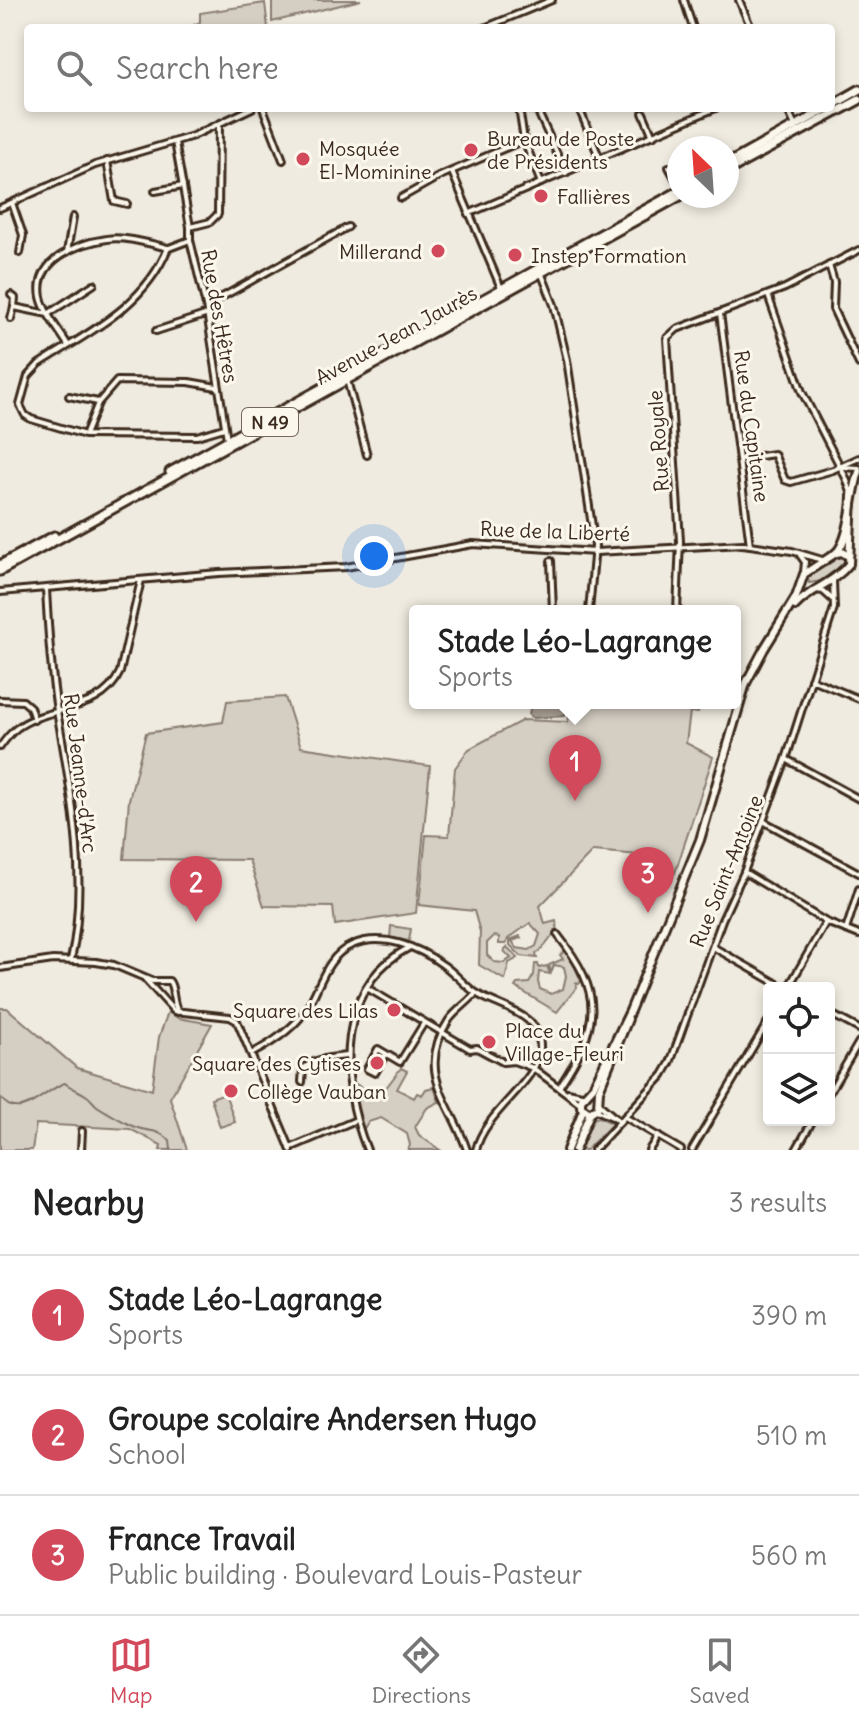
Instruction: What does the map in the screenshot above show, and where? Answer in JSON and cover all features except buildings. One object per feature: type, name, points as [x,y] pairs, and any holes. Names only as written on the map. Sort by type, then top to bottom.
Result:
[{"type":"main road","points":[[835,104],[859,90]]},
{"type":"main road","points":[[835,111],[859,100]]},
{"type":"main road","points":[[739,164],[822,112]]},
{"type":"main road","points":[[739,158],[833,112]]},
{"type":"main road","name":"Avenue Jean Jaurès","points":[[0,568],[667,200]]},
{"type":"main road","name":"Avenue Jean Jaurès","points":[[228,442],[347,380],[387,354]]},
{"type":"main road","points":[[836,553],[845,543],[859,470]]},
{"type":"main road","points":[[787,615],[812,590],[834,578],[852,560],[852,496]]},
{"type":"main road","points":[[741,700],[746,683],[764,649],[799,592],[804,574],[836,553],[842,552],[852,560]]},
{"type":"main road","points":[[800,584],[804,589],[812,590]]},
{"type":"main road","points":[[586,1096],[630,1011],[700,840],[738,709]]},
{"type":"main road","points":[[567,1150],[599,1090],[626,1028],[630,1011]]},
{"type":"main road","points":[[575,1150],[591,1107],[593,1096],[586,1096]]},
{"type":"main road","points":[[586,1096],[591,1107]]},
{"type":"street","points":[[495,24],[552,0]]},
{"type":"street","points":[[684,0],[692,24]]},
{"type":"street","points":[[739,0],[749,24]]},
{"type":"street","points":[[0,208],[107,161],[175,142],[244,112]]},
{"type":"street","points":[[265,112],[283,160]]},
{"type":"street","points":[[520,112],[524,140],[541,183]]},
{"type":"street","points":[[539,112],[566,173]]},
{"type":"street","points":[[581,112],[600,159]]},
{"type":"street","points":[[468,214],[707,112]]},
{"type":"street","points":[[789,112],[797,129]]},
{"type":"street","points":[[643,113],[653,136]]},
{"type":"street","points":[[190,227],[210,222],[218,214],[219,124]]},
{"type":"street","points":[[401,198],[524,140]]},
{"type":"street","name":"Rue des Hêtres","points":[[175,142],[228,442]]},
{"type":"street","points":[[107,161],[114,201],[127,204]]},
{"type":"street","points":[[452,172],[502,292]]},
{"type":"street","points":[[155,191],[183,186]]},
{"type":"street","points":[[12,203],[23,235],[20,253]]},
{"type":"street","points":[[67,252],[73,217]]},
{"type":"street","points":[[206,306],[348,227]]},
{"type":"street","points":[[68,345],[48,314],[41,294],[43,276],[54,260],[67,252],[112,239],[168,248],[190,240]]},
{"type":"street","points":[[168,248],[162,262],[125,309],[39,364],[28,376],[20,405],[27,417],[85,435],[197,436],[224,428]]},
{"type":"street","points":[[720,312],[768,295],[859,250]]},
{"type":"street","points":[[829,265],[834,282],[833,309],[859,364]]},
{"type":"street","points":[[540,271],[554,305],[567,360],[596,552],[590,605]]},
{"type":"street","points":[[14,307],[48,314],[94,284]]},
{"type":"street","points":[[11,295],[15,298],[11,319]]},
{"type":"street","points":[[768,295],[802,392],[841,467],[852,496]]},
{"type":"street","name":"Rue Royale","points":[[677,605],[680,547],[667,338],[670,333],[720,312]]},
{"type":"street","name":"Rue du Capitaine","points":[[720,312],[750,545]]},
{"type":"street","points":[[156,331],[205,315]]},
{"type":"street","points":[[347,380],[367,455]]},
{"type":"street","points":[[85,435],[98,403],[117,381],[189,382],[217,387]]},
{"type":"street","points":[[69,396],[98,403]]},
{"type":"street","points":[[740,459],[774,454],[788,482],[841,467],[859,458]]},
{"type":"street","points":[[841,467],[859,470]]},
{"type":"street","name":"Rue de la Liberté","points":[[0,592],[219,573],[356,566],[463,545],[493,544],[596,552],[750,545],[822,560]]},
{"type":"street","points":[[799,553],[805,562],[804,574]]},
{"type":"street","points":[[551,561],[553,605]]},
{"type":"street","name":"Rue Saint-Antoine","points":[[594,1150],[663,1075],[786,759],[834,602],[831,589],[834,578]]},
{"type":"street","points":[[0,747],[17,728],[93,700],[113,684],[120,672],[141,580]]},
{"type":"street","name":"Rue Jeanne-d'Arc","points":[[46,589],[58,712],[75,823],[77,932],[71,960]]},
{"type":"street","points":[[812,590],[823,591],[834,602]]},
{"type":"street","points":[[811,679],[859,699]]},
{"type":"street","points":[[0,700],[23,701],[30,707],[34,720]]},
{"type":"street","points":[[786,759],[859,799]]},
{"type":"street","points":[[763,821],[859,873]]},
{"type":"street","points":[[744,872],[826,922],[859,935]]},
{"type":"street","points":[[846,930],[859,889]]},
{"type":"street","points":[[790,982],[826,922]]},
{"type":"street","points":[[557,934],[580,965],[591,1002],[588,1035],[560,1086]]},
{"type":"street","points":[[251,1054],[301,1017],[324,972],[343,950],[353,944],[376,941],[411,947],[445,966],[476,993],[515,1010],[533,1026],[539,1039],[540,1050],[533,1068],[494,1113],[476,1148]]},
{"type":"street","points":[[367,1150],[356,1120],[347,1056],[350,1032],[367,988],[385,962],[411,947]]},
{"type":"street","points":[[713,947],[775,982]]},
{"type":"street","points":[[0,968],[53,960],[109,963],[145,979],[167,980],[173,988],[171,994],[178,1012]]},
{"type":"street","points":[[145,979],[174,1011],[230,1017],[237,1021],[290,1149],[356,1120]]},
{"type":"street","points":[[157,991],[160,981]]},
{"type":"street","points":[[367,988],[470,1049],[477,1048],[503,1062],[514,1061],[533,1068],[591,1107],[620,1122]]},
{"type":"street","points":[[476,993],[450,1018],[436,1058],[442,1099],[466,1148],[476,1148]]},
{"type":"street","points":[[163,996],[171,994]]},
{"type":"street","points":[[835,1016],[859,1029]]},
{"type":"street","points":[[386,1054],[375,1073],[367,1069],[378,1049],[400,1062],[425,1023]]},
{"type":"street","points":[[692,1150],[763,1030]]},
{"type":"street","points":[[835,1083],[859,1042]]},
{"type":"street","points":[[302,1082],[303,1069],[309,1064],[347,1056]]},
{"type":"street","points":[[566,1091],[586,1096]]},
{"type":"street","points":[[625,1117],[681,1150]]},
{"type":"street","points":[[796,1150],[810,1126]]},
{"type":"street","points":[[81,1150],[82,1131]]},
{"type":"street","points":[[649,1150],[658,1136]]},
{"type":"street","points":[[462,1137],[476,1148]]},
{"type":"shaded area","points":[[272,0],[361,0],[272,22]]},
{"type":"shaded area","points":[[265,3],[268,24],[196,24],[200,22],[200,13]]},
{"type":"shaded area","points":[[841,555],[845,557],[844,564],[821,581],[809,583],[808,578],[820,566]]},
{"type":"shaded area","points":[[285,697],[301,747],[430,766],[416,913],[335,925],[333,907],[264,906],[249,860],[124,859],[129,800],[146,733],[223,722],[227,701]]},
{"type":"shaded area","points":[[530,709],[566,709],[565,716],[533,718],[529,715]]},
{"type":"shaded area","points":[[570,709],[699,709],[698,713],[690,712],[686,743],[713,757],[675,873],[668,865],[663,869],[652,856],[593,851],[540,906],[545,924],[556,921],[558,931],[536,954],[537,958],[521,956],[510,945],[510,940],[520,936],[512,941],[517,948],[529,950],[536,946],[540,934],[530,923],[508,939],[506,944],[499,944],[499,937],[494,936],[487,943],[487,955],[494,962],[504,963],[511,958],[504,951],[507,947],[518,958],[509,963],[505,980],[479,965],[480,932],[474,911],[419,905],[426,835],[449,836],[455,768],[469,749],[523,720],[568,722]]},
{"type":"shaded area","points":[[391,926],[411,929],[409,941],[390,938]]},
{"type":"shaded area","points":[[564,952],[570,955],[581,981],[576,983],[577,987],[557,1012],[515,987],[529,983],[535,964],[538,964],[539,968],[547,966],[550,974],[539,972],[540,989],[551,994],[563,989],[566,976],[564,967],[554,965],[551,973],[549,965],[563,959],[560,955]]},
{"type":"shaded area","points":[[0,1008],[7,1008],[77,1068],[152,1090],[159,1037],[168,1012],[178,1018],[212,1024],[170,1098],[187,1150],[160,1150],[161,1145],[130,1129],[36,1124],[32,1150],[0,1150]]},
{"type":"shaded area","points":[[401,1068],[407,1071],[397,1089],[414,1098],[417,1093],[422,1095],[426,1089],[434,1087],[439,1102],[427,1108],[415,1127],[419,1135],[440,1150],[408,1150],[407,1134],[381,1118],[368,1122],[363,1130],[351,1081],[372,1094],[376,1089],[382,1093]]},
{"type":"shaded area","points":[[225,1093],[235,1122],[220,1127],[211,1098]]},
{"type":"shaded area","points":[[599,1117],[611,1125],[586,1150],[578,1150],[592,1119]]},
{"type":"waterway","points":[[0,1097],[8,1105],[24,1106],[65,1083],[126,1123],[164,1136],[170,1140],[171,1150]]},
{"type":"place","name":"Bureau de Poste de Présidents","points":[[471,150]]},
{"type":"place","name":"Mosquée El-Mominine","points":[[303,159]]},
{"type":"place","name":"Fallières","points":[[541,196]]},
{"type":"place","name":"Millerand","points":[[438,251]]},
{"type":"place","name":"Instep Formation","points":[[515,255]]},
{"type":"place","name":"Stade Léo-Lagrange","points":[[575,801]]},
{"type":"place","name":"France Travail","points":[[648,913]]},
{"type":"place","name":"Groupe scolaire Andersen Hugo","points":[[196,922]]},
{"type":"place","name":"Square des Lilas","points":[[394,1010]]},
{"type":"place","name":"Place du Village-Fleuri","points":[[489,1042]]},
{"type":"place","name":"Square des Cytises","points":[[377,1063]]},
{"type":"place","name":"Collège Vauban","points":[[231,1091]]}]
